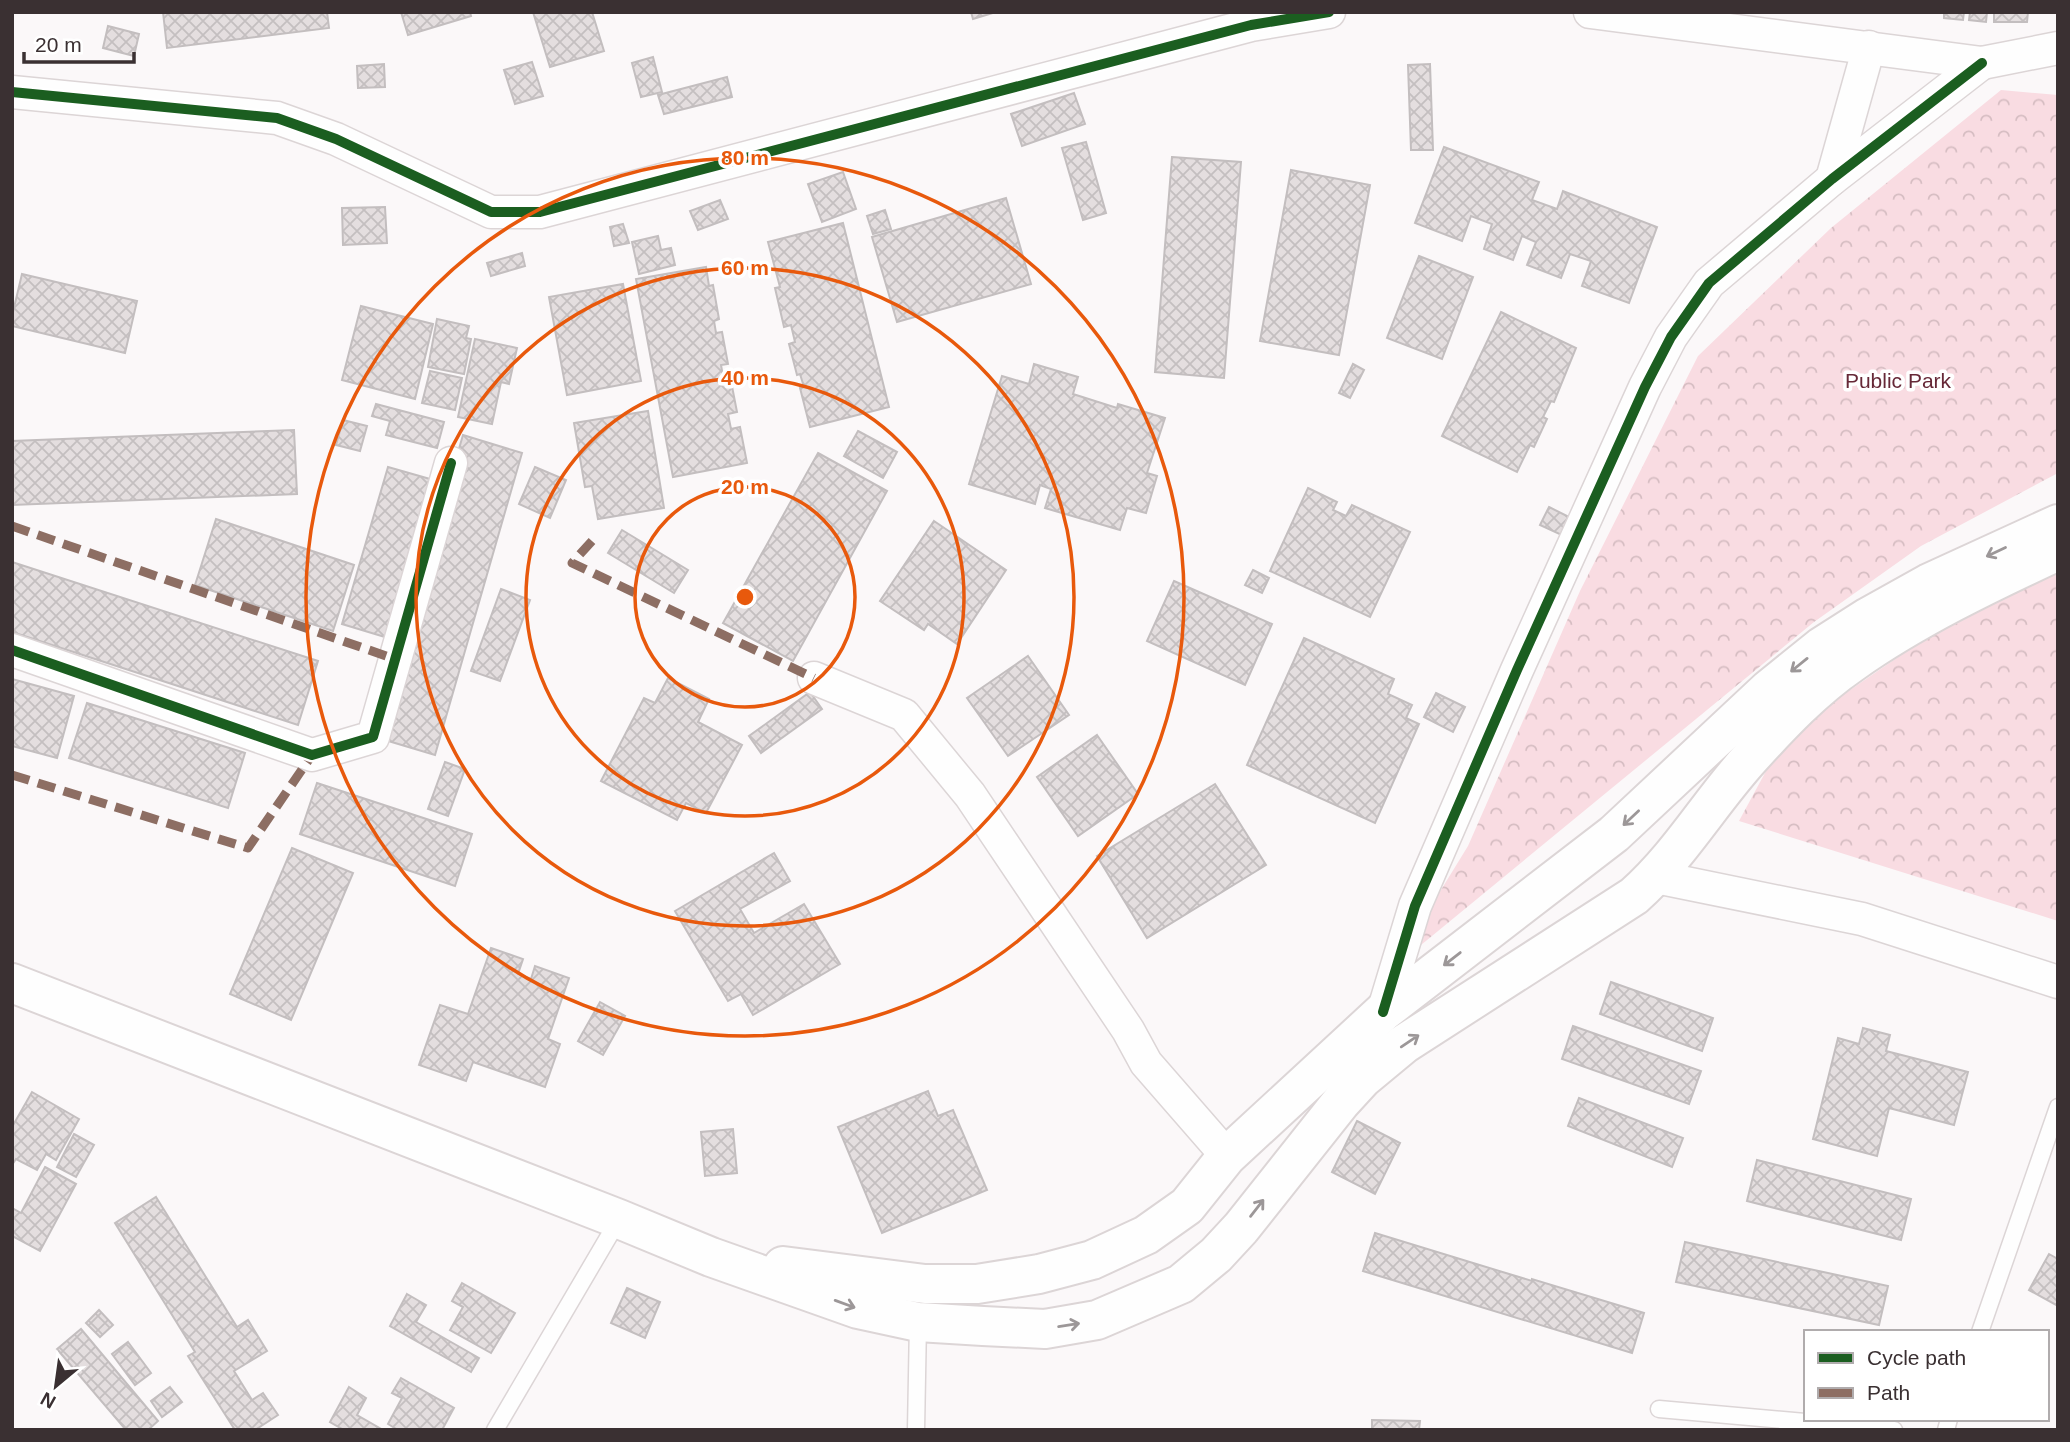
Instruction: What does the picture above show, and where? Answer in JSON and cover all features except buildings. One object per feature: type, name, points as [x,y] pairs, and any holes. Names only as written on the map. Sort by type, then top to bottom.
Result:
[{"type":"main road","points":[[711,1257],[925,1284],[977,1284],[1039,1274],[1091,1260],[1146,1235],[1187,1206],[1227,1156],[1383,1012],[1614,834],[1769,690],[1821,647],[1929,583],[2058,524]]},
{"type":"main road","points":[[12,983],[711,1257],[858,1309],[918,1322],[1045,1329],[1097,1321],[1181,1284],[1216,1255],[1363,1078],[1404,1044],[1634,896],[1656,877],[1749,759],[1814,693],[1842,670],[1933,614],[2058,551]]},
{"type":"street","points":[[12,92],[277,118],[336,139],[491,212],[540,212],[1251,25],[1328,12]]},
{"type":"street","points":[[1590,12],[1982,63],[2058,48]]},
{"type":"street","points":[[1832,179],[1869,47]]},
{"type":"street","points":[[1383,1012],[1415,906],[1644,387],[1671,337],[1709,283],[1832,179],[1982,63]]},
{"type":"street","points":[[12,650],[312,755],[373,737],[451,463]]},
{"type":"street","points":[[814,678],[904,715],[970,795],[1120,1018],[1146,1063],[1227,1156]]},
{"type":"street","points":[[1656,877],[1862,919],[2058,982]]},
{"type":"lane","points":[[1981,1330],[2058,1107]]},
{"type":"lane","points":[[495,1430],[619,1219]]},
{"type":"lane","points":[[916,1430],[918,1322]]},
{"type":"lane","points":[[1659,1409],[1895,1430]]},
{"type":"green space","name":"Public Park","points":[[2001,90],[2058,95],[2058,473],[1921,546],[1814,622],[1393,968],[1468,846],[1580,591],[1698,356],[1831,228]]},
{"type":"green space","points":[[2058,563],[2058,921],[1739,821],[1786,734],[1987,596]]},
{"type":"marked path","points":[[12,526],[395,659]]},
{"type":"marked path","points":[[592,541],[572,563],[814,678]]},
{"type":"marked path","points":[[12,775],[248,848],[312,755]]},
{"type":"cycle path","points":[[12,92],[277,118],[336,139],[491,212],[540,212],[1251,25],[1329,12]]},
{"type":"cycle path","points":[[1383,1012],[1415,906],[1517,670],[1645,387],[1671,337],[1709,283],[1832,179],[1982,63]]},
{"type":"cycle path","points":[[12,650],[312,755],[373,737],[451,463]]}]
